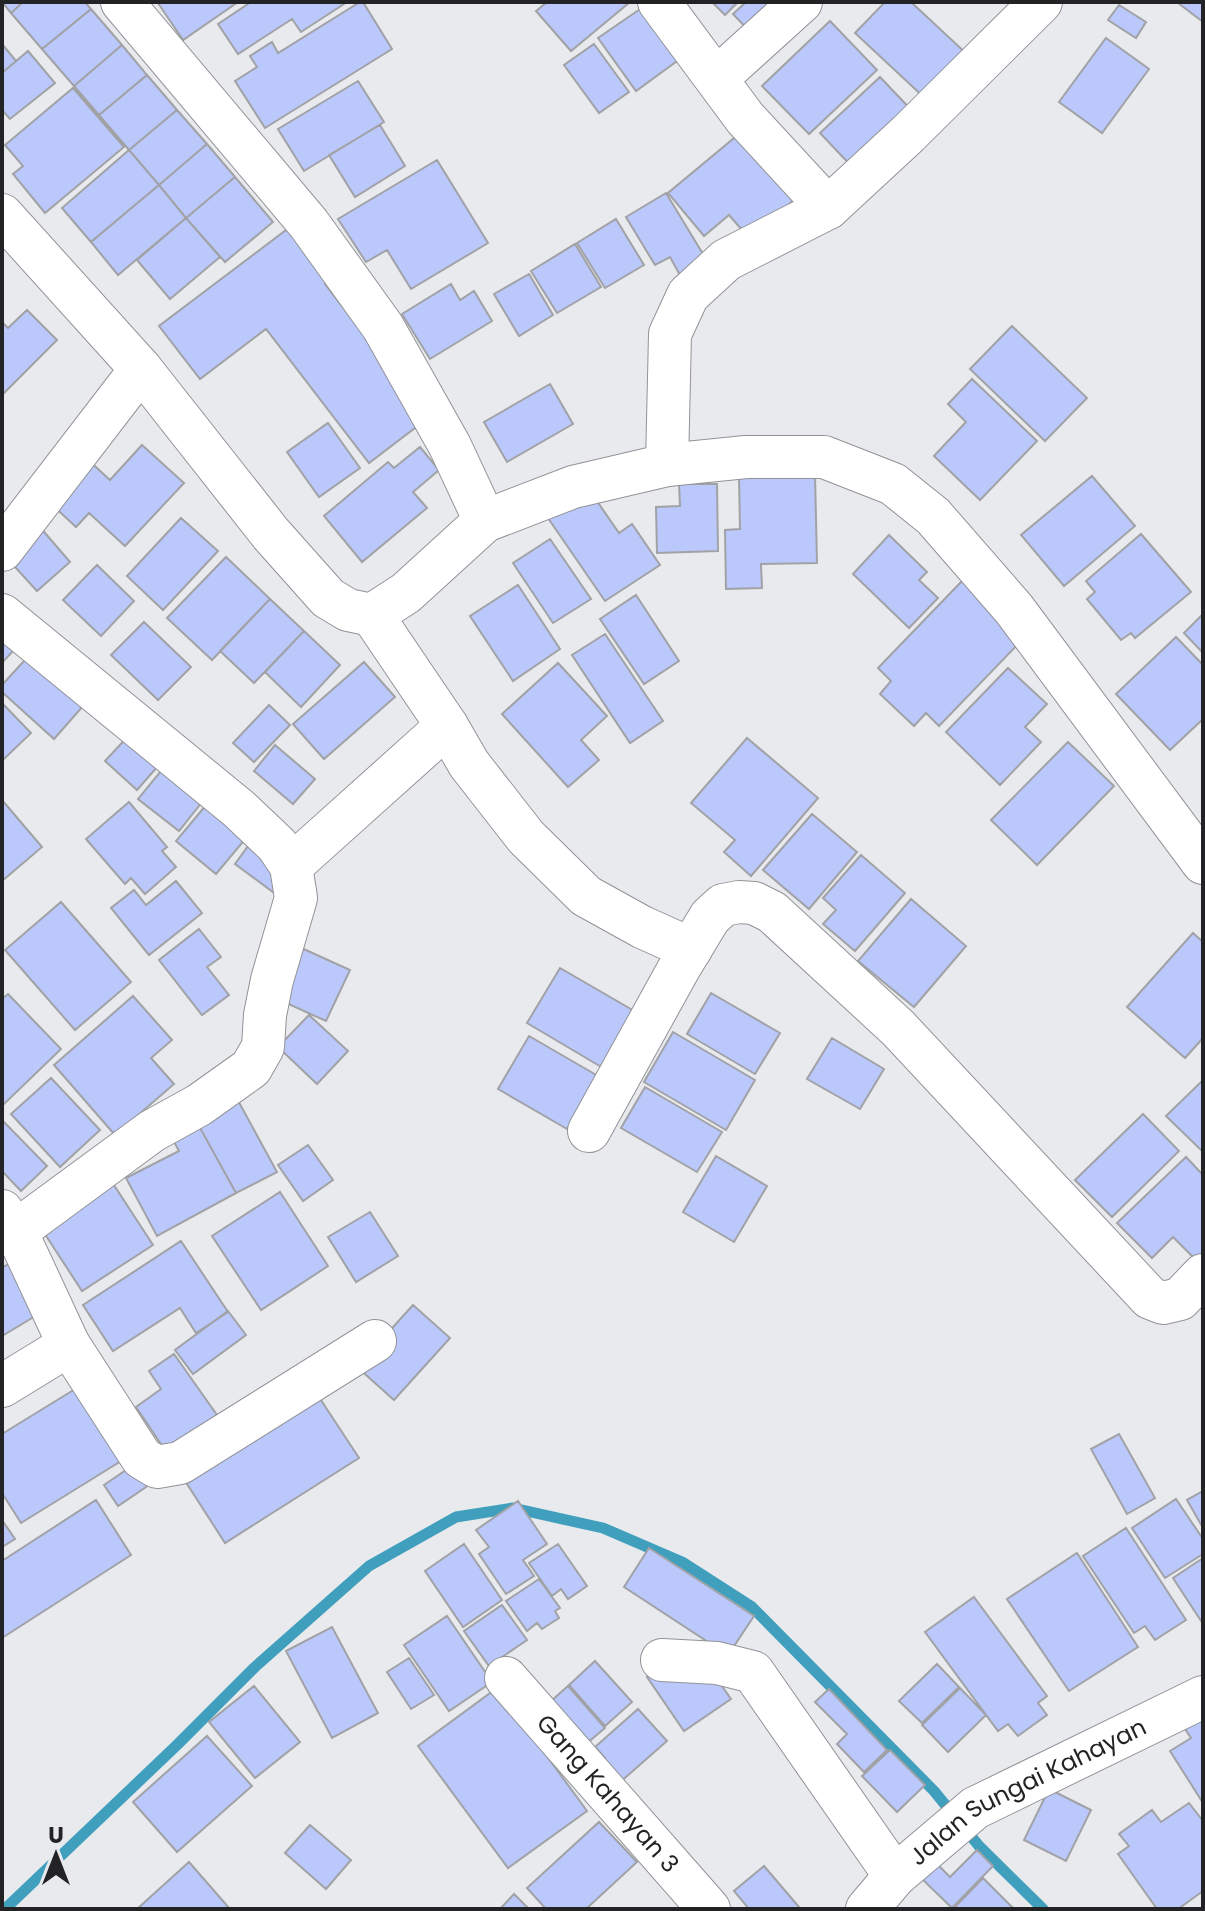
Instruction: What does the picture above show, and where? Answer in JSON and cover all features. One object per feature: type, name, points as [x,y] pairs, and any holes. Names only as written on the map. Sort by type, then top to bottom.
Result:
[{"type":"street","points":[[122,2],[309,224],[383,327],[450,446],[485,521]]},
{"type":"street","points":[[659,2],[745,118],[828,208]]},
{"type":"street","points":[[717,78],[801,2]]},
{"type":"street","points":[[667,465],[670,334],[688,295],[726,260],[828,208],[908,134],[1041,2]]},
{"type":"street","points":[[2,215],[141,369],[271,534],[328,598],[348,610],[372,615],[469,764],[526,837],[586,896],[642,927],[691,949]]},
{"type":"street","points":[[2,550],[141,369]]},
{"type":"street","points":[[372,615],[406,593],[485,521],[573,487],[667,465],[746,457],[824,457],[893,484],[933,516],[1014,609],[1203,863]]},
{"type":"street","points":[[2,615],[239,809],[277,845],[291,866],[296,898],[272,980],[263,1047],[251,1068],[199,1105],[9,1221],[69,1345],[142,1458],[157,1467],[180,1463],[375,1341]]},
{"type":"street","points":[[291,866],[447,726]]},
{"type":"street","points":[[589,1131],[710,917],[723,905],[754,903],[772,912],[898,1028],[1150,1298],[1163,1303],[1180,1299],[1203,1275]]},
{"type":"street","points":[[2,1386],[69,1345]]},
{"type":"street","points":[[662,1660],[717,1663],[753,1672],[895,1876]]},
{"type":"street","name":"Gang Kahayan 3","points":[[506,1678],[709,1909]]},
{"type":"street","name":"Jalan Sungai Kahayan","points":[[867,1909],[895,1876],[975,1808],[1203,1697]]},
{"type":"building","points":[[2,2],[23,2],[11,13]]},
{"type":"building","points":[[23,2],[85,2],[91,9],[42,49],[11,13]]},
{"type":"building","points":[[160,2],[238,2],[183,40]]},
{"type":"building","points":[[251,2],[347,2],[301,32],[292,19],[238,54],[218,24]]},
{"type":"building","points":[[363,2],[392,49],[265,128],[235,81],[257,67],[250,56],[272,42],[278,53]]},
{"type":"building","points":[[547,2],[630,2],[571,51],[536,11]]},
{"type":"building","points":[[712,2],[738,2],[725,15]]},
{"type":"building","points":[[746,2],[792,2],[755,37],[733,14]]},
{"type":"building","points":[[885,2],[911,2],[970,57],[928,101],[855,33]]},
{"type":"building","points":[[1203,2],[1203,22],[1178,3]]},
{"type":"building","points":[[646,5],[684,56],[636,91],[598,38]]},
{"type":"building","points":[[1119,5],[1146,22],[1136,38],[1108,20]]},
{"type":"building","points":[[91,9],[122,45],[74,86],[42,49]]},
{"type":"building","points":[[830,21],[877,70],[809,134],[762,86]]},
{"type":"building","points":[[1106,38],[1149,69],[1102,133],[1059,102]]},
{"type":"building","points":[[2,44],[16,61],[2,73]]},
{"type":"building","points":[[594,44],[629,92],[599,113],[564,65]]},
{"type":"building","points":[[122,45],[147,75],[99,115],[74,86]]},
{"type":"building","points":[[28,51],[55,83],[10,119],[2,110],[2,73]]},
{"type":"building","points":[[147,75],[177,110],[129,150],[99,115]]},
{"type":"building","points":[[880,77],[917,116],[857,172],[820,133]]},
{"type":"building","points":[[358,81],[384,122],[304,171],[278,129]]},
{"type":"building","points":[[73,88],[124,147],[45,213],[13,174],[23,166],[5,145]]},
{"type":"building","points":[[177,110],[207,144],[159,185],[129,150]]},
{"type":"building","points":[[380,125],[405,166],[355,197],[329,155]]},
{"type":"building","points":[[739,134],[794,200],[749,238],[729,215],[704,236],[668,193]]},
{"type":"building","points":[[207,144],[235,177],[186,218],[159,185]]},
{"type":"building","points":[[129,150],[159,185],[91,242],[62,208]]},
{"type":"building","points":[[437,160],[488,243],[411,289],[387,250],[366,262],[338,219]]},
{"type":"building","points":[[235,177],[273,222],[225,262],[186,218]]},
{"type":"building","points":[[159,185],[186,218],[118,275],[91,242]]},
{"type":"building","points":[[666,193],[706,259],[680,275],[670,257],[655,265],[626,217]]},
{"type":"building","points":[[186,218],[220,257],[170,299],[137,260]]},
{"type":"building","points":[[616,219],[644,265],[605,288],[577,243]]},
{"type":"building","points":[[294,224],[335,277],[325,284],[428,418],[369,463],[266,329],[200,379],[159,326]]},
{"type":"building","points":[[575,244],[601,287],[557,313],[531,271]]},
{"type":"building","points":[[529,274],[553,315],[519,336],[494,294]]},
{"type":"building","points":[[451,284],[460,300],[474,291],[492,321],[430,359],[402,314]]},
{"type":"building","points":[[27,310],[57,340],[3,394],[2,322],[8,328]]},
{"type":"building","points":[[1012,326],[1087,398],[1045,441],[970,369]]},
{"type":"building","points":[[972,379],[1037,441],[980,500],[934,456],[966,422],[948,404]]},
{"type":"building","points":[[550,384],[573,424],[507,462],[484,422]]},
{"type":"building","points":[[328,423],[360,468],[319,497],[287,452]]},
{"type":"building","points":[[142,445],[184,483],[125,546],[89,513],[76,527],[47,500],[86,458],[110,480]]},
{"type":"building","points":[[420,447],[439,470],[413,492],[427,508],[362,562],[324,516],[388,462],[394,468]]},
{"type":"building","points":[[815,475],[817,563],[761,564],[762,588],[726,589],[725,530],[740,529],[739,476]]},
{"type":"building","points":[[1092,476],[1135,526],[1064,586],[1021,535]]},
{"type":"building","points":[[679,484],[717,484],[718,551],[657,553],[656,507],[680,506]]},
{"type":"building","points":[[590,491],[619,533],[632,524],[660,565],[605,601],[548,518]]},
{"type":"building","points":[[181,518],[218,551],[163,610],[127,576]]},
{"type":"building","points":[[39,526],[70,562],[37,591],[5,556]]},
{"type":"building","points":[[1141,534],[1191,592],[1135,638],[1131,633],[1121,640],[1087,599],[1095,592],[1086,581]]},
{"type":"building","points":[[889,535],[927,572],[919,580],[938,598],[909,628],[853,574]]},
{"type":"building","points":[[550,539],[591,599],[553,623],[513,563]]},
{"type":"building","points":[[226,557],[270,599],[212,660],[167,618]]},
{"type":"building","points":[[97,565],[134,601],[101,636],[63,600]]},
{"type":"building","points":[[962,581],[1023,639],[939,726],[926,713],[914,726],[880,694],[891,681],[878,668]]},
{"type":"building","points":[[518,585],[560,649],[513,681],[470,616]]},
{"type":"building","points":[[636,595],[679,661],[644,684],[600,619]]},
{"type":"building","points":[[270,599],[304,631],[254,683],[220,651]]},
{"type":"building","points":[[1203,614],[1203,653],[1184,633]]},
{"type":"building","points":[[2,619],[24,639],[2,663]]},
{"type":"building","points":[[144,622],[191,667],[158,700],[111,655]]},
{"type":"building","points":[[304,631],[340,665],[301,707],[265,672]]},
{"type":"building","points":[[605,634],[663,721],[630,743],[572,655]]},
{"type":"building","points":[[1176,637],[1203,665],[1203,719],[1170,750],[1116,694]]},
{"type":"building","points":[[36,648],[91,697],[54,739],[2,692],[2,685]]},
{"type":"building","points":[[364,662],[395,697],[324,759],[293,724]]},
{"type":"building","points":[[558,663],[607,716],[581,740],[599,760],[568,787],[502,714]]},
{"type":"building","points":[[1008,668],[1047,704],[1025,727],[1041,742],[1000,785],[946,732]]},
{"type":"building","points":[[2,703],[31,733],[2,761]]},
{"type":"building","points":[[269,705],[290,725],[254,762],[233,743]]},
{"type":"building","points":[[134,730],[165,758],[137,790],[105,761]]},
{"type":"building","points":[[747,738],[818,798],[751,876],[724,852],[735,840],[691,803]]},
{"type":"building","points":[[1068,742],[1114,786],[1037,865],[991,820]]},
{"type":"building","points":[[275,745],[315,779],[293,804],[254,771]]},
{"type":"building","points":[[170,760],[210,792],[179,831],[138,799]]},
{"type":"building","points":[[212,798],[252,831],[216,874],[176,841]]},
{"type":"building","points":[[2,800],[42,847],[2,881]]},
{"type":"building","points":[[129,802],[167,847],[162,851],[176,867],[145,894],[131,878],[125,884],[86,839]]},
{"type":"building","points":[[812,814],[857,852],[809,909],[763,870]]},
{"type":"building","points":[[251,842],[289,871],[273,892],[235,864]]},
{"type":"building","points":[[861,855],[905,893],[855,951],[823,924],[836,910],[823,898]]},
{"type":"building","points":[[176,881],[202,913],[149,955],[111,908],[134,890],[146,905]]},
{"type":"building","points":[[911,899],[966,946],[914,1007],[858,961]]},
{"type":"building","points":[[61,902],[131,982],[75,1030],[5,950]]},
{"type":"building","points":[[199,929],[221,957],[207,967],[229,995],[202,1015],[159,960]]},
{"type":"building","points":[[1193,933],[1203,942],[1203,1038],[1185,1058],[1127,1007]]},
{"type":"building","points":[[297,946],[350,970],[326,1021],[273,997]]},
{"type":"building","points":[[560,968],[636,1012],[603,1068],[527,1023]]},
{"type":"building","points":[[711,993],[780,1033],[755,1074],[687,1034]]},
{"type":"building","points":[[8,994],[61,1049],[2,1106],[2,999]]},
{"type":"building","points":[[133,996],[172,1040],[151,1058],[174,1084],[115,1135],[54,1065]]},
{"type":"building","points":[[309,1015],[348,1051],[317,1084],[278,1047]]},
{"type":"building","points":[[673,1032],[755,1080],[726,1130],[644,1082]]},
{"type":"building","points":[[529,1036],[598,1076],[567,1129],[498,1089]]},
{"type":"building","points":[[832,1038],[884,1069],[860,1109],[807,1079]]},
{"type":"building","points":[[51,1078],[100,1130],[60,1167],[11,1114]]},
{"type":"building","points":[[1203,1080],[1203,1152],[1166,1116]]},
{"type":"building","points":[[645,1087],[722,1132],[697,1172],[621,1128]]},
{"type":"building","points":[[235,1095],[277,1172],[236,1193],[194,1117]]},
{"type":"building","points":[[1143,1114],[1179,1151],[1112,1217],[1075,1180]]},
{"type":"building","points":[[194,1117],[236,1193],[157,1236],[126,1178],[179,1151],[168,1131]]},
{"type":"building","points":[[2,1120],[47,1166],[21,1191],[2,1171]]},
{"type":"building","points":[[308,1145],[333,1180],[303,1201],[278,1165]]},
{"type":"building","points":[[716,1156],[767,1186],[734,1242],[683,1212]]},
{"type":"building","points":[[1186,1157],[1203,1175],[1202,1266],[1173,1237],[1152,1258],[1117,1223]]},
{"type":"building","points":[[110,1179],[153,1245],[82,1291],[39,1225]]},
{"type":"building","points":[[280,1192],[328,1266],[261,1310],[212,1236]]},
{"type":"building","points":[[370,1212],[398,1256],[356,1282],[328,1237]]},
{"type":"building","points":[[181,1241],[228,1312],[196,1333],[180,1308],[113,1351],[83,1305]]},
{"type":"building","points":[[13,1261],[42,1312],[2,1336],[2,1268]]},
{"type":"building","points":[[413,1305],[450,1338],[394,1400],[357,1367]]},
{"type":"building","points":[[228,1311],[246,1335],[193,1374],[175,1350]]},
{"type":"building","points":[[174,1354],[217,1415],[165,1450],[136,1407],[161,1389],[149,1371]]},
{"type":"building","points":[[80,1386],[126,1458],[21,1523],[2,1493],[2,1434]]},
{"type":"building","points":[[313,1388],[359,1458],[225,1543],[180,1473]]},
{"type":"building","points":[[1119,1434],[1155,1498],[1127,1514],[1091,1449]]},
{"type":"building","points":[[135,1464],[149,1485],[118,1506],[104,1485]]},
{"type":"building","points":[[1203,1491],[1203,1528],[1187,1500]]},
{"type":"building","points":[[1176,1499],[1203,1539],[1203,1554],[1165,1578],[1132,1528]]},
{"type":"building","points":[[96,1500],[131,1555],[2,1638],[2,1561]]},
{"type":"building","points":[[518,1501],[547,1544],[523,1560],[534,1576],[506,1594],[479,1554],[489,1547],[476,1530]]},
{"type":"building","points":[[2,1520],[15,1539],[2,1547]]},
{"type":"building","points":[[1126,1528],[1186,1620],[1155,1640],[1145,1626],[1134,1633],[1083,1556]]},
{"type":"building","points":[[464,1544],[502,1600],[463,1627],[425,1571]]},
{"type":"building","points":[[558,1544],[587,1586],[568,1599],[561,1589],[552,1596],[529,1563]]},
{"type":"building","points":[[649,1548],[754,1616],[728,1655],[624,1587]]},
{"type":"building","points":[[1077,1553],[1138,1647],[1069,1691],[1007,1599]]},
{"type":"building","points":[[1203,1558],[1203,1624],[1173,1578]]},
{"type":"building","points":[[539,1579],[560,1608],[555,1611],[559,1618],[542,1629],[537,1623],[527,1631],[506,1601]]},
{"type":"building","points":[[974,1597],[1047,1696],[1038,1703],[1047,1715],[1018,1736],[1008,1724],[998,1731],[925,1632]]},
{"type":"building","points":[[502,1605],[527,1640],[489,1666],[464,1631]]},
{"type":"building","points":[[447,1616],[492,1682],[449,1711],[404,1645]]},
{"type":"building","points":[[332,1627],[378,1713],[332,1738],[286,1651]]},
{"type":"building","points":[[409,1658],[434,1695],[411,1709],[387,1672]]},
{"type":"building","points":[[595,1661],[632,1702],[605,1726],[569,1685]]},
{"type":"building","points":[[671,1661],[707,1665],[731,1699],[684,1731],[647,1677]]},
{"type":"building","points":[[937,1664],[959,1687],[922,1723],[899,1701]]},
{"type":"building","points":[[254,1686],[300,1742],[255,1778],[209,1722]]},
{"type":"building","points":[[568,1686],[605,1728],[579,1750],[542,1709]]},
{"type":"building","points":[[497,1688],[587,1811],[508,1868],[418,1746]]},
{"type":"building","points":[[960,1688],[986,1715],[948,1752],[922,1725]]},
{"type":"building","points":[[829,1689],[887,1750],[864,1772],[837,1744],[847,1734],[815,1702]]},
{"type":"building","points":[[638,1709],[667,1741],[618,1784],[599,1763],[605,1758],[595,1747]]},
{"type":"building","points":[[1203,1713],[1203,1803],[1170,1751],[1191,1738],[1183,1726]]},
{"type":"building","points":[[207,1736],[252,1786],[177,1852],[133,1802]]},
{"type":"building","points":[[890,1750],[925,1785],[897,1812],[862,1776]]},
{"type":"building","points":[[1049,1789],[1091,1810],[1066,1861],[1024,1840]]},
{"type":"building","points":[[1189,1803],[1203,1821],[1203,1891],[1178,1909],[1157,1909],[1118,1854],[1129,1846],[1119,1834],[1152,1810],[1161,1822]]},
{"type":"building","points":[[599,1822],[637,1862],[586,1909],[546,1909],[527,1888]]},
{"type":"building","points":[[310,1825],[351,1860],[326,1889],[285,1853]]},
{"type":"building","points":[[977,1850],[993,1866],[952,1908],[918,1875],[933,1860],[950,1877]]},
{"type":"building","points":[[189,1862],[230,1909],[137,1909]]},
{"type":"building","points":[[764,1866],[799,1907],[797,1909],[749,1909],[734,1891]]},
{"type":"building","points":[[983,1878],[1014,1909],[953,1909]]},
{"type":"building","points":[[514,1894],[529,1909],[500,1909]]},
{"type":"waterway","points":[[5,1909],[255,1667],[369,1566],[456,1517],[513,1508],[603,1528],[682,1562],[752,1607],[934,1791],[979,1846],[1043,1909]]}]
